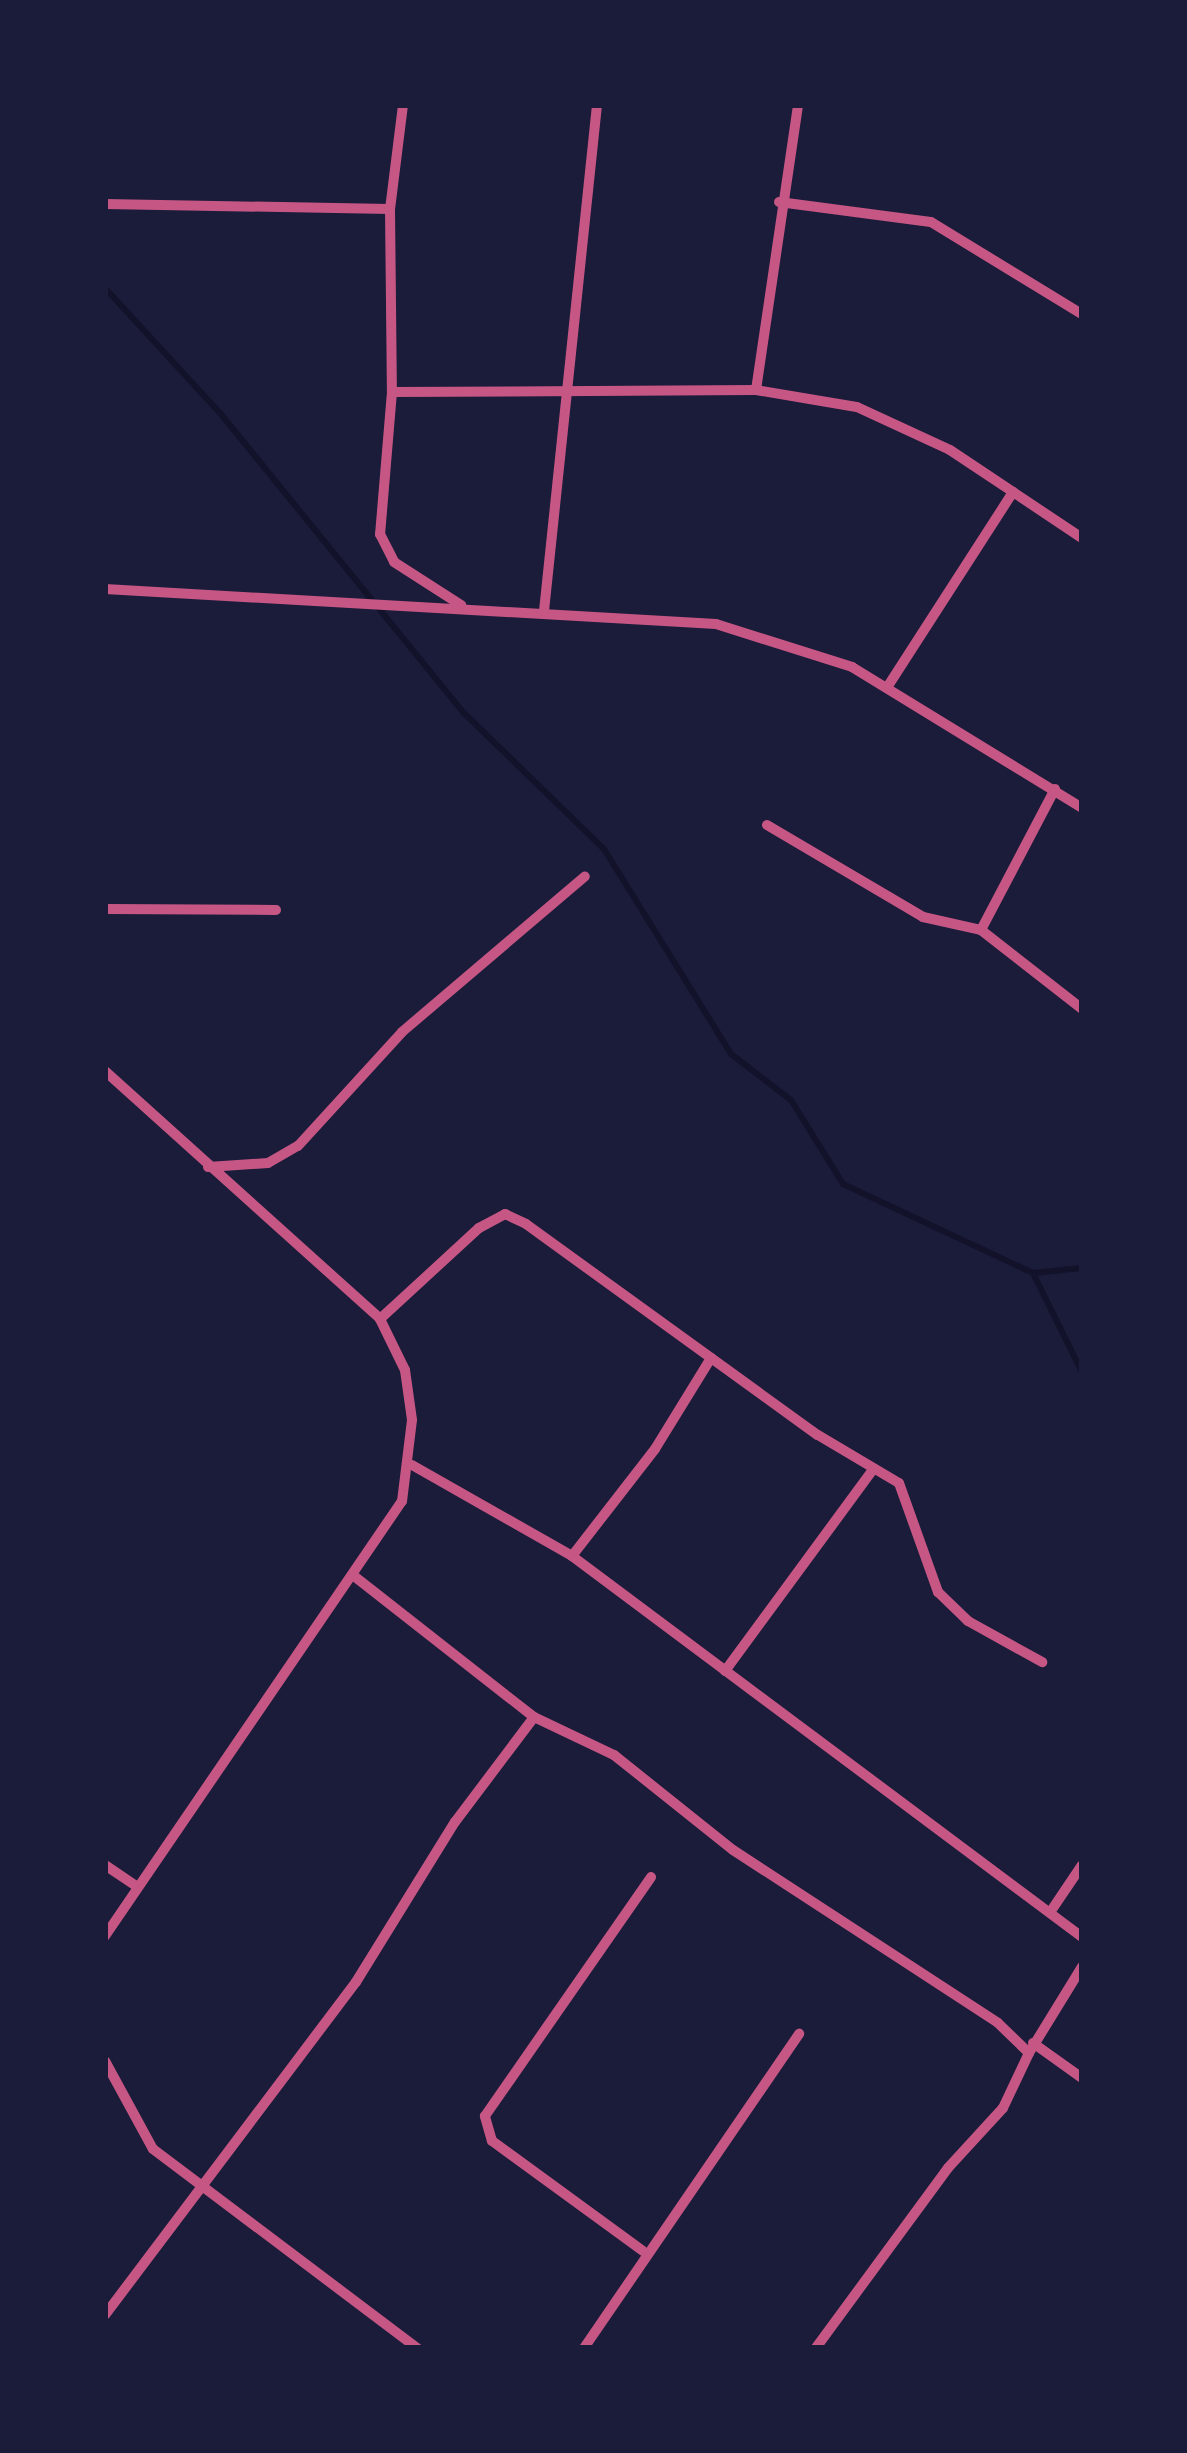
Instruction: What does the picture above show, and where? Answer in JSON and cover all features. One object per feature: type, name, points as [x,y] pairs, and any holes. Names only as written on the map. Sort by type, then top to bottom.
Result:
[{"type":"street","points":[[403,105],[390,209],[392,392],[378,515],[383,547],[400,568],[465,608]]},
{"type":"street","points":[[544,611],[598,105]]},
{"type":"street","points":[[756,390],[779,202],[798,105]]},
{"type":"street","points":[[779,202],[931,222],[1082,314]]},
{"type":"street","points":[[105,204],[390,209]]},
{"type":"street","points":[[392,392],[756,390],[889,418],[1082,538]]},
{"type":"street","points":[[888,686],[1013,492]]},
{"type":"street","points":[[105,589],[716,624],[888,686],[1082,808]]},
{"type":"street","points":[[981,930],[1055,790]]},
{"type":"street","points":[[767,825],[922,917],[981,930],[997,950],[1082,1009]]},
{"type":"street","points":[[208,1167],[268,1162],[298,1146],[403,1032],[585,876]]},
{"type":"street","points":[[105,909],[275,910]]},
{"type":"street","points":[[105,1071],[380,1319],[405,1370],[412,1465],[402,1501],[354,1576],[135,1885],[105,1936]]},
{"type":"street","points":[[380,1319],[479,1228],[505,1214],[905,1493],[938,1592],[968,1621],[1042,1662]]},
{"type":"street","points":[[572,1556],[656,1449],[711,1358]]},
{"type":"street","points":[[412,1465],[572,1556],[1082,1937]]},
{"type":"street","points":[[725,1671],[872,1471]]},
{"type":"street","points":[[354,1576],[534,1717],[614,1755],[733,1850],[1082,2078]]},
{"type":"street","points":[[105,2315],[196,2184],[356,1982],[454,1822],[534,1717]]},
{"type":"street","points":[[105,1864],[135,1885]]},
{"type":"street","points":[[1051,1911],[1082,1865]]},
{"type":"street","points":[[643,2251],[485,2129],[485,2116],[651,1877]]},
{"type":"street","points":[[816,2348],[948,2168],[1003,2108],[1031,2048],[1082,1967]]},
{"type":"street","points":[[584,2348],[643,2251],[799,2034]]},
{"type":"street","points":[[105,2061],[153,2149],[417,2348]]},
{"type":"waterway","points":[[105,288],[220,413],[464,713],[604,849],[731,1054],[791,1100],[843,1184],[1033,1273],[1082,1268]]},
{"type":"waterway","points":[[1033,1273],[1082,1372]]}]
